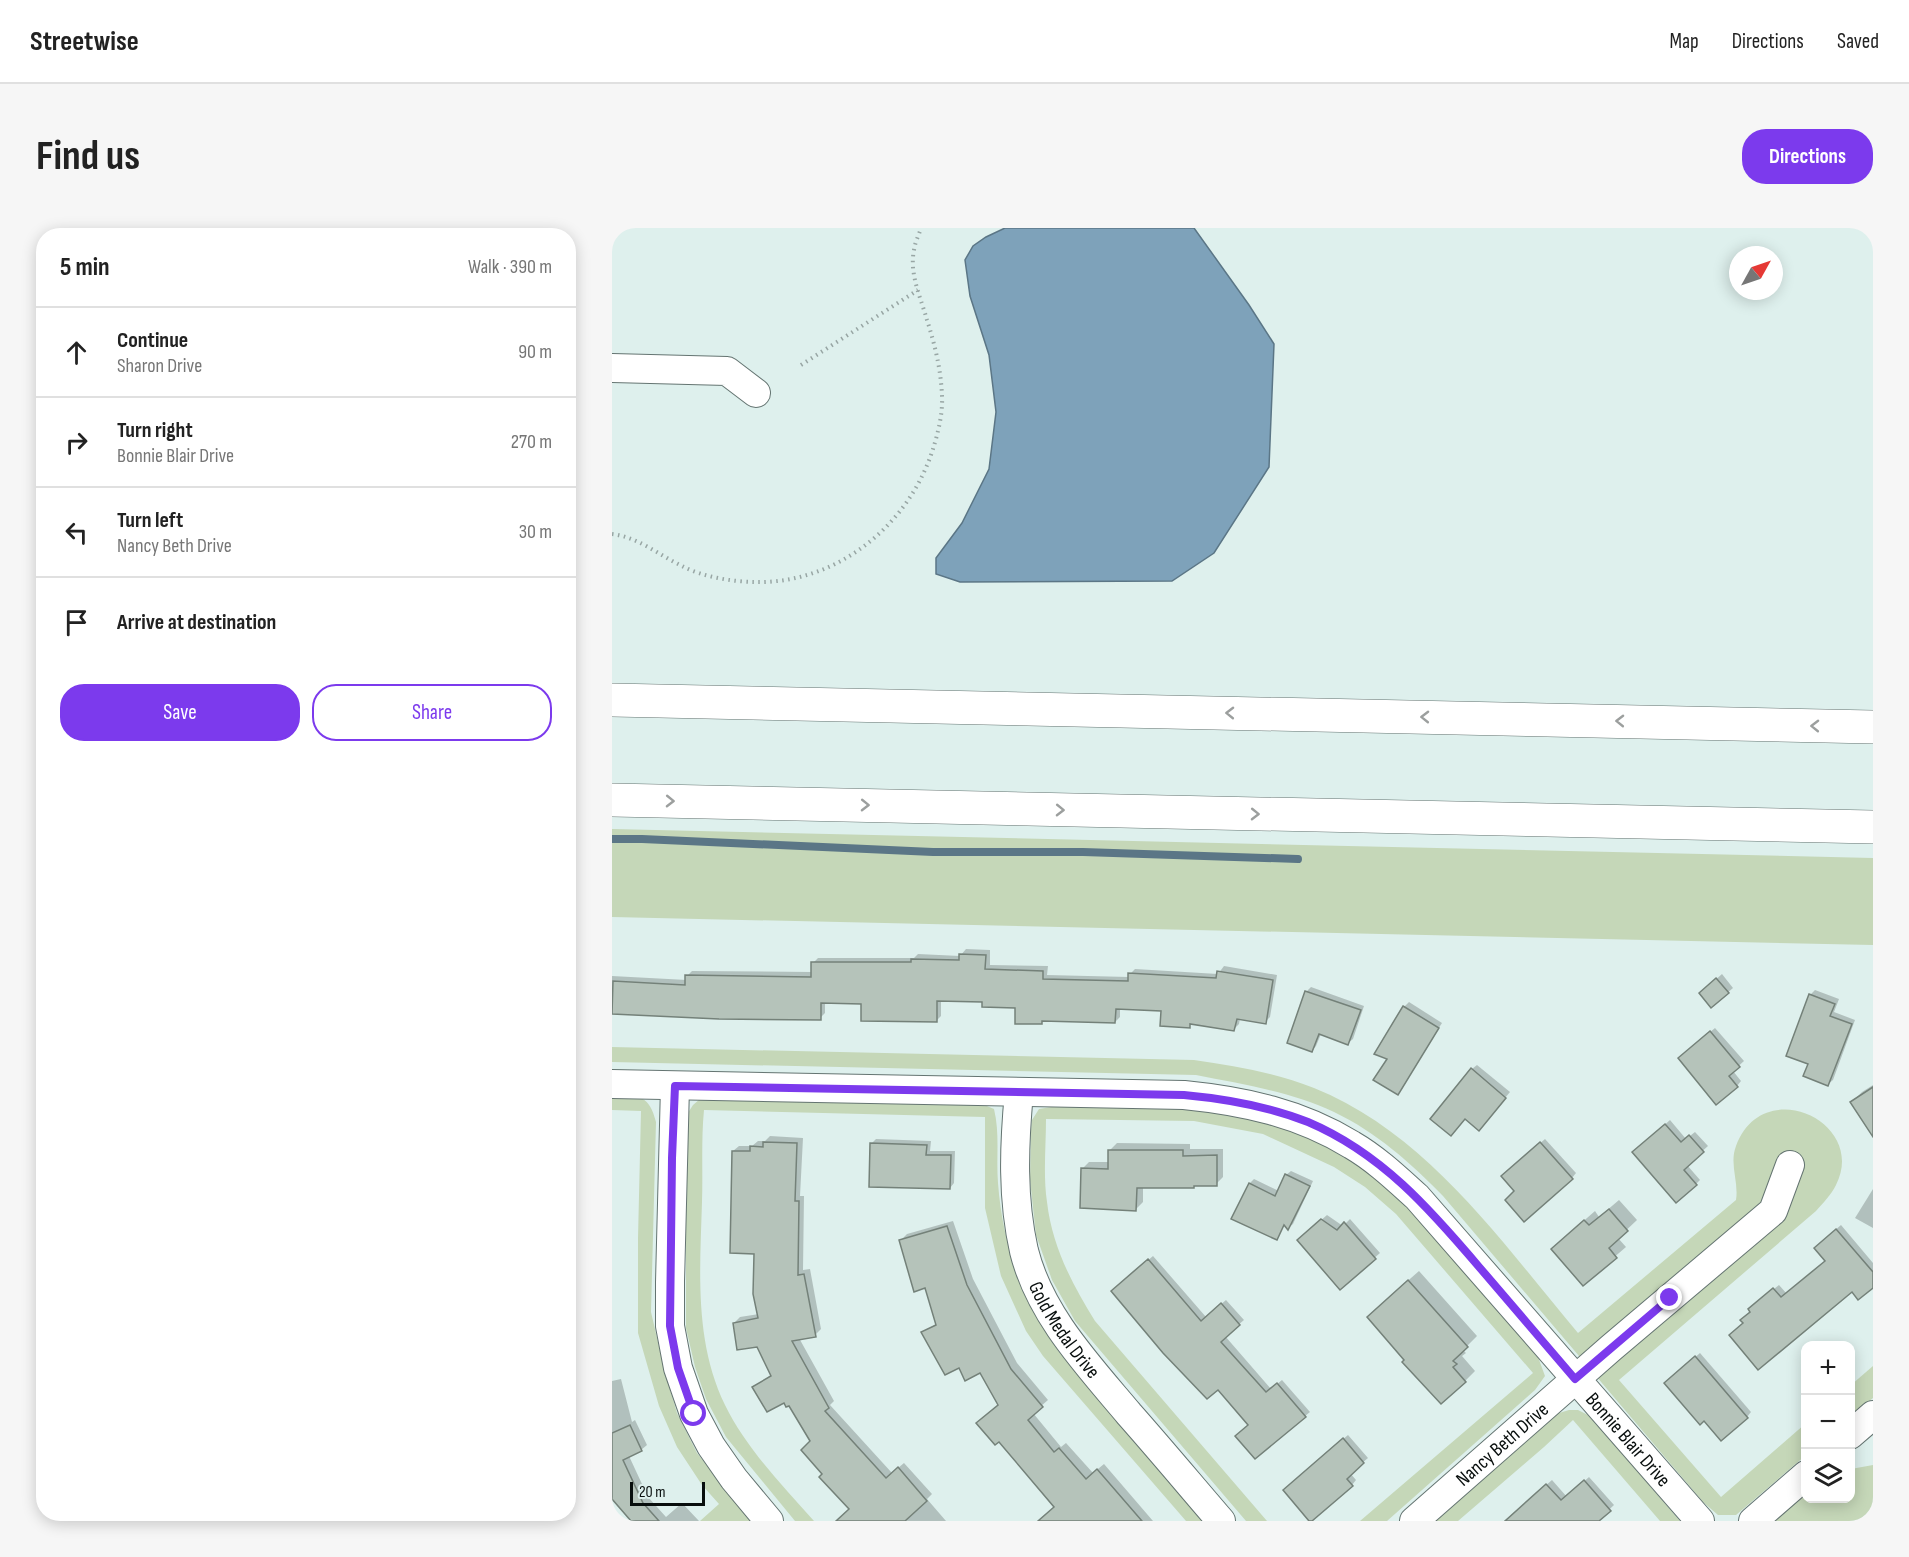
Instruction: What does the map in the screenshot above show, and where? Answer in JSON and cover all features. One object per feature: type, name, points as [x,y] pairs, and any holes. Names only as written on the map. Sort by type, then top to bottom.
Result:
[{"type":"highway","points":[[612,700],[1873,727]]},
{"type":"highway","points":[[612,800],[1873,827]]},
{"type":"street","points":[[612,368],[727,371],[756,393]]},
{"type":"street","name":"Bonnie Blair Drive","points":[[612,1084],[1184,1095],[1229,1100],[1269,1108],[1309,1123],[1352,1145],[1385,1168],[1417,1197],[1700,1521]]},
{"type":"street","points":[[675,1086],[669,1282],[670,1326],[678,1368],[694,1414],[711,1446],[734,1479],[769,1521]]},
{"type":"street","name":"Gold Medal Drive","points":[[1019,1092],[1014,1151],[1016,1208],[1025,1252],[1035,1282],[1052,1316],[1080,1356],[1221,1521]]},
{"type":"street","name":"Nancy Beth Drive","points":[[1414,1521],[1575,1379],[1773,1211],[1790,1165]]},
{"type":"street","points":[[1855,1431],[1873,1415]]},
{"type":"street","points":[[1753,1521],[1801,1479]]},
{"type":"path","points":[[612,534],[633,539],[684,567],[717,577],[755,583],[776,582],[817,572],[870,543],[889,526],[917,489],[928,466],[938,433],[943,398],[938,358],[914,280],[914,250],[921,228]]},
{"type":"path","points":[[801,365],[918,290]]},
{"type":"green space","points":[[612,829],[1873,858],[1873,945],[612,917]]},
{"type":"green space","points":[[612,1047],[1194,1060],[1285,1078],[1314,1088],[1355,1108],[1393,1133],[1428,1162],[1491,1228],[1578,1333],[1736,1200],[1734,1153],[1749,1124],[1768,1112],[1788,1110],[1808,1114],[1826,1126],[1838,1142],[1842,1162],[1832,1192],[1816,1211],[1619,1380],[1721,1497],[1801,1427],[1801,1459],[1736,1515],[1718,1515],[1703,1502],[1431,1184],[1406,1160],[1364,1129],[1334,1112],[1301,1099],[1266,1089],[1196,1075],[612,1062]]},
{"type":"green space","points":[[612,1095],[636,1096],[646,1101],[656,1122],[651,1312],[677,1413],[697,1453],[752,1521],[700,1521],[719,1504],[702,1485],[677,1447],[659,1406],[638,1333],[641,1111],[612,1110]]},
{"type":"green space","points":[[700,1099],[975,1101],[994,1109],[998,1183],[1005,1230],[1017,1272],[1035,1312],[1059,1352],[1205,1521],[1186,1521],[1043,1356],[1026,1331],[1001,1276],[985,1208],[985,1117],[704,1110],[700,1279],[708,1356],[725,1405],[743,1436],[765,1466],[814,1521],[795,1521],[726,1437],[706,1399],[695,1367],[686,1328],[686,1116]]},
{"type":"green space","points":[[1057,1106],[1197,1106],[1264,1119],[1315,1139],[1360,1165],[1405,1201],[1538,1357],[1545,1376],[1535,1390],[1387,1521],[1360,1521],[1533,1373],[1396,1214],[1365,1187],[1334,1167],[1263,1134],[1194,1121],[1046,1119],[1047,1202],[1053,1234],[1071,1279],[1095,1321],[1267,1521],[1246,1521],[1075,1321],[1052,1280],[1036,1235],[1030,1180],[1031,1130],[1032,1120],[1039,1109]]},
{"type":"green space","points":[[1873,1366],[1873,1398],[1855,1414],[1855,1395],[1855,1382]]},
{"type":"green space","points":[[1578,1410],[1590,1416],[1680,1521],[1660,1521],[1573,1420],[1458,1521],[1430,1521],[1556,1414]]},
{"type":"green space","points":[[1873,1465],[1873,1521],[1770,1521],[1801,1494],[1801,1503],[1855,1503],[1855,1468]]},
{"type":"water","points":[[1005,228],[1194,228],[1274,344],[1269,467],[1214,553],[1172,581],[960,582],[936,574],[936,558],[962,523],[989,469],[996,412],[989,355],[970,296],[965,260],[973,246]]},
{"type":"building","points":[[959,954],[986,955],[985,969],[1043,971],[1043,979],[1128,981],[1128,973],[1216,978],[1217,971],[1273,980],[1266,1024],[1237,1019],[1234,1031],[1190,1024],[1190,1028],[1160,1026],[1161,1011],[1116,1009],[1115,1023],[1042,1021],[1042,1024],[1015,1024],[1015,1008],[982,1007],[982,1002],[937,1001],[937,1022],[861,1021],[861,1004],[821,1003],[821,1020],[719,1019],[612,1014],[613,981],[685,985],[685,975],[811,977],[811,962],[959,960]]},
{"type":"building","points":[[1716,978],[1729,993],[1711,1008],[1699,993]]},
{"type":"building","points":[[1305,991],[1361,1010],[1348,1045],[1319,1034],[1312,1052],[1287,1043]]},
{"type":"building","points":[[1809,994],[1835,1004],[1830,1016],[1852,1024],[1828,1086],[1803,1076],[1808,1064],[1786,1056]]},
{"type":"building","points":[[1403,1006],[1439,1028],[1398,1095],[1373,1080],[1387,1059],[1374,1054]]},
{"type":"building","points":[[1710,1031],[1740,1067],[1729,1076],[1738,1087],[1716,1105],[1678,1058]]},
{"type":"building","points":[[1471,1068],[1506,1098],[1479,1131],[1465,1119],[1451,1136],[1430,1119]]},
{"type":"building","points":[[1873,1087],[1873,1137],[1850,1102]]},
{"type":"building","points":[[1665,1124],[1681,1142],[1689,1135],[1704,1152],[1684,1170],[1697,1185],[1676,1203],[1632,1152]]},
{"type":"building","points":[[763,1142],[797,1143],[795,1201],[799,1201],[798,1275],[804,1274],[816,1337],[792,1341],[829,1408],[825,1411],[886,1478],[898,1467],[927,1501],[905,1521],[836,1521],[849,1509],[819,1477],[822,1474],[801,1450],[810,1441],[789,1406],[786,1407],[784,1403],[767,1412],[752,1387],[771,1376],[757,1347],[737,1350],[733,1323],[758,1318],[753,1294],[754,1254],[730,1253],[732,1151],[750,1151],[750,1146],[763,1147]]},
{"type":"building","points":[[1540,1142],[1573,1179],[1524,1222],[1505,1200],[1514,1191],[1501,1176]]},
{"type":"building","points":[[870,1143],[927,1145],[926,1155],[951,1155],[950,1189],[869,1187]]},
{"type":"building","points":[[1108,1150],[1183,1150],[1183,1156],[1217,1155],[1217,1186],[1137,1188],[1136,1211],[1080,1208],[1081,1168],[1108,1169]]},
{"type":"building","points":[[1285,1174],[1310,1186],[1288,1230],[1284,1225],[1277,1240],[1231,1219],[1249,1183],[1275,1196]]},
{"type":"building","points":[[1609,1209],[1628,1231],[1609,1248],[1617,1258],[1583,1286],[1551,1249],[1584,1220],[1589,1225]]},
{"type":"building","points":[[1321,1219],[1337,1230],[1344,1222],[1376,1259],[1340,1290],[1297,1240]]},
{"type":"building","points":[[947,1226],[967,1285],[1011,1369],[1043,1407],[1028,1420],[1054,1452],[1059,1448],[1086,1479],[1097,1469],[1142,1521],[1038,1521],[1054,1507],[999,1442],[995,1445],[976,1423],[998,1405],[980,1373],[965,1381],[959,1368],[945,1375],[921,1332],[936,1325],[925,1288],[914,1292],[899,1240]]},
{"type":"building","points":[[1836,1229],[1873,1272],[1873,1288],[1858,1300],[1852,1292],[1758,1370],[1729,1335],[1743,1323],[1740,1320],[1750,1312],[1748,1309],[1773,1288],[1781,1297],[1825,1261],[1814,1248]]},
{"type":"building","points":[[1148,1259],[1201,1321],[1221,1303],[1240,1325],[1221,1342],[1266,1392],[1277,1383],[1306,1417],[1255,1459],[1235,1436],[1248,1425],[1218,1390],[1207,1399],[1163,1353],[1111,1291]]},
{"type":"building","points":[[1408,1280],[1468,1347],[1453,1361],[1457,1364],[1453,1367],[1466,1382],[1441,1404],[1402,1362],[1404,1360],[1367,1317]]},
{"type":"building","points":[[1695,1356],[1748,1418],[1721,1441],[1704,1421],[1700,1425],[1664,1383]]},
{"type":"building","points":[[630,1425],[642,1451],[623,1460],[643,1503],[659,1521],[631,1521],[612,1499],[612,1433]]},
{"type":"building","points":[[1343,1438],[1364,1463],[1347,1479],[1353,1486],[1312,1521],[1309,1521],[1283,1490]]},
{"type":"building","points":[[1584,1480],[1611,1511],[1599,1521],[1505,1521],[1546,1484],[1561,1500]]},
{"type":"waterway","points":[[612,839],[933,852],[1083,852],[1298,859]]},
{"type":"route","points":[[694,1414],[678,1368],[670,1326],[669,1282],[675,1086],[1184,1095],[1229,1100],[1269,1108],[1309,1123],[1352,1145],[1385,1168],[1417,1197],[1463,1248],[1575,1379],[1670,1298]]}]
